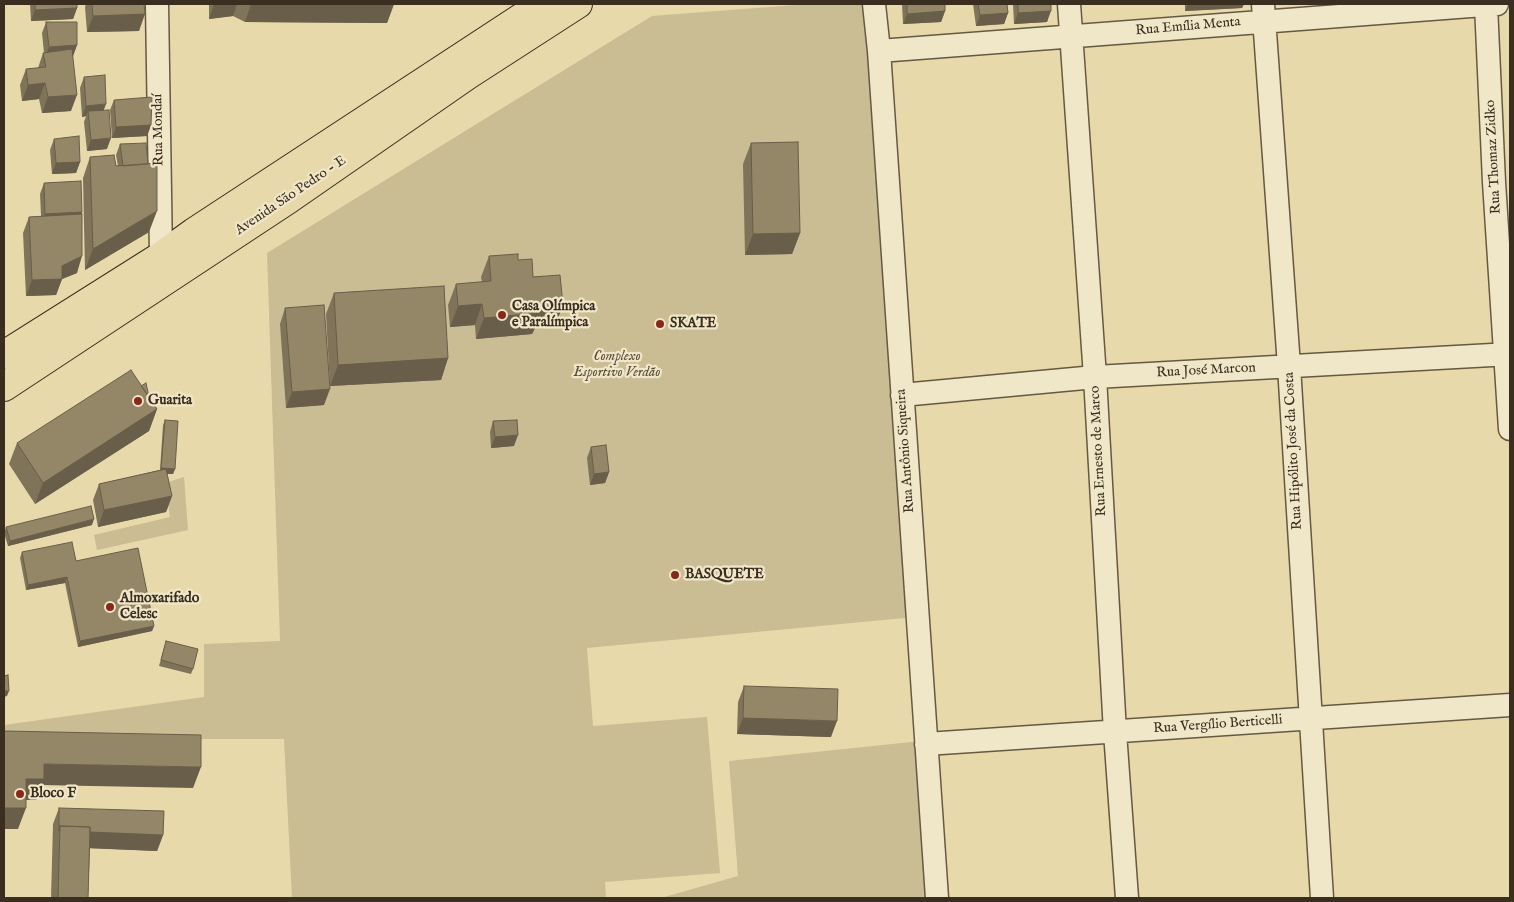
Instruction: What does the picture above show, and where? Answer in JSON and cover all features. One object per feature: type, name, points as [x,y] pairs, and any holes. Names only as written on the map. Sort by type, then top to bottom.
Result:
[{"type":"main road","name":"Avenida São Pedro - E","points":[[4,355],[161,256],[194,232],[542,4]]},
{"type":"main road","name":"Avenida São Pedro - E","points":[[4,387],[281,204],[468,75],[578,4]]},
{"type":"street","name":"Rua Mondaí","points":[[157,4],[161,256]]},
{"type":"street","name":"Rua Antônio Siqueira","points":[[874,4],[879,50],[937,898]]},
{"type":"street","name":"Rua Ernesto de Marco","points":[[1069,4],[1095,377],[1115,732],[1127,898]]},
{"type":"street","name":"Rua Emília Menta","points":[[879,50],[1072,37],[1264,12],[1492,4]]},
{"type":"street","name":"Rua Thomaz Zidko","points":[[1492,4],[1502,181],[1510,429]]},
{"type":"street","name":"Rua Hipólito José da Costa","points":[[1264,12],[1289,366],[1322,898]]},
{"type":"street","name":"Rua José Marcon","points":[[902,395],[1095,377],[1508,354]]},
{"type":"street","name":"Rua Vergílio Berticelli","points":[[926,744],[1510,705]]},
{"type":"green space","name":"Complexo Esportivo Verdão","points":[[809,4],[871,4],[915,617],[587,648],[593,726],[707,717],[720,873],[605,882],[606,898],[292,898],[284,739],[4,739],[4,725],[204,697],[204,644],[280,641],[267,253],[652,16]]},
{"type":"green space","points":[[184,477],[188,530],[97,550],[94,535],[170,517],[165,483]]},
{"type":"green space","points":[[921,741],[929,898],[661,898],[738,876],[729,761]]},
{"type":"building","points":[[35,4],[77,4],[77,8],[35,10]]},
{"type":"building","points":[[92,4],[144,4],[145,14],[93,16]]},
{"type":"building","points":[[907,4],[945,4],[945,11],[907,14]]},
{"type":"building","points":[[978,4],[1007,4],[1008,13],[980,15]]},
{"type":"building","points":[[1018,4],[1051,4],[1051,11],[1018,13]]},
{"type":"building","points":[[46,22],[77,22],[77,45],[49,47]]},
{"type":"building","points":[[72,49],[77,95],[48,97],[45,83],[28,85],[26,69],[46,67],[43,53]]},
{"type":"building","points":[[105,75],[106,104],[86,106],[84,77]]},
{"type":"building","points":[[152,97],[151,125],[116,127],[114,100]]},
{"type":"building","points":[[109,110],[111,138],[91,140],[88,111]]},
{"type":"building","points":[[79,136],[80,162],[56,163],[54,139]]},
{"type":"building","points":[[798,142],[800,233],[753,234],[751,143]]},
{"type":"building","points":[[146,143],[148,164],[123,166],[120,144]]},
{"type":"building","points":[[114,155],[116,166],[157,163],[157,211],[93,249],[90,157]]},
{"type":"building","points":[[81,181],[82,212],[45,214],[44,183]]},
{"type":"building","points":[[82,214],[82,256],[62,266],[62,279],[32,280],[29,217]]},
{"type":"building","points":[[518,254],[518,260],[532,259],[533,277],[560,275],[563,305],[539,307],[540,313],[484,318],[482,304],[458,306],[456,284],[491,281],[489,256]]},
{"type":"building","points":[[444,286],[448,358],[338,365],[334,293]]},
{"type":"building","points":[[324,305],[330,389],[292,392],[285,308]]},
{"type":"building","points":[[131,370],[157,409],[43,483],[17,443]]},
{"type":"building","points":[[146,383],[149,397],[141,386]]},
{"type":"building","points":[[165,420],[178,421],[175,469],[161,468]]},
{"type":"building","points":[[517,420],[518,435],[495,437],[493,421]]},
{"type":"building","points":[[606,445],[609,472],[594,474],[591,447]]},
{"type":"building","points":[[166,469],[172,496],[104,510],[99,484]]},
{"type":"building","points":[[91,506],[94,519],[10,541],[6,527]]},
{"type":"building","points":[[72,542],[76,561],[138,548],[154,626],[80,641],[67,577],[28,585],[22,552]]},
{"type":"building","points":[[166,641],[198,649],[193,669],[161,660]]},
{"type":"building","points":[[8,675],[9,691],[4,691],[4,676]]},
{"type":"building","points":[[744,686],[838,689],[837,721],[743,718]]},
{"type":"building","points":[[4,731],[201,735],[201,767],[44,764],[44,779],[26,779],[26,808],[4,808]]},
{"type":"building","points":[[59,808],[164,811],[163,835],[90,832],[90,827],[60,826],[59,831]]},
{"type":"building","points":[[60,826],[90,827],[88,898],[58,898]]},
{"type":"place","name":"Casa Olímpica e Paralímpica","points":[[502,315]]},
{"type":"place","name":"SKATE","points":[[660,324]]},
{"type":"place","name":"Guarita","points":[[138,401]]},
{"type":"place","name":"BASQUETE","points":[[675,575]]},
{"type":"place","name":"Almoxarifado Celesc","points":[[110,607]]},
{"type":"place","name":"Bloco F","points":[[20,794]]}]
